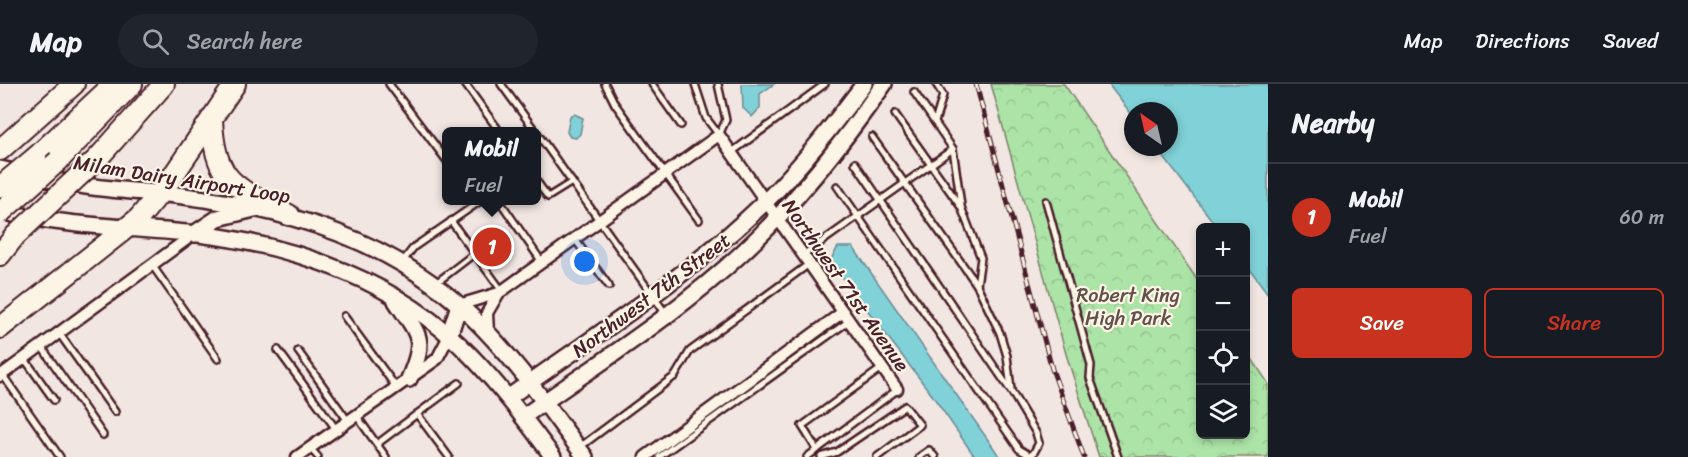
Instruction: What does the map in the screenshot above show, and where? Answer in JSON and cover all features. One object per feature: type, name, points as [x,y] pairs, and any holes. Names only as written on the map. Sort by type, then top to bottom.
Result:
[{"type":"highway","points":[[1,149],[74,84]]},
{"type":"highway","points":[[0,187],[36,158],[114,84]]},
{"type":"highway","points":[[0,212],[58,161],[132,84]]},
{"type":"highway","points":[[0,255],[7,242],[98,158],[164,84]]},
{"type":"highway","points":[[0,328],[129,229],[160,195],[235,84]]},
{"type":"highway","points":[[212,118],[216,156],[226,176],[244,191],[289,215]]},
{"type":"main road","name":"Northwest 7th Street","points":[[508,397],[726,237],[765,202],[818,143],[864,84]]},
{"type":"main road","name":"Northwest 7th Street","points":[[524,417],[714,277],[777,219],[819,171],[884,84]]},
{"type":"main road","name":"Milam Dairy Airport Loop","points":[[0,169],[67,183],[256,208],[289,215],[354,238],[402,263],[459,304],[488,333],[530,382],[581,452]]},
{"type":"main road","points":[[194,234],[218,218],[256,208]]},
{"type":"main road","points":[[0,212],[57,222],[194,234],[254,243],[337,268],[393,296],[449,336],[508,397],[550,456]]},
{"type":"main road","points":[[393,296],[420,342],[419,357],[409,379]]},
{"type":"main road","points":[[449,336],[459,304]]},
{"type":"street","points":[[488,333],[487,313],[501,292],[719,135]]},
{"type":"street","name":"Northwest 71st Avenue","points":[[719,135],[897,389]]},
{"type":"street","points":[[1,375],[194,234]]},
{"type":"street","points":[[459,304],[501,292]]},
{"type":"street","points":[[645,457],[846,316]]},
{"type":"street","points":[[297,457],[437,359],[449,336]]},
{"type":"lane","points":[[389,84],[442,154]]},
{"type":"lane","points":[[465,84],[496,127]]},
{"type":"lane","points":[[501,84],[532,127]]},
{"type":"lane","points":[[605,84],[615,104],[699,220]]},
{"type":"lane","points":[[652,84],[681,125]]},
{"type":"lane","points":[[694,84],[706,118],[719,135],[726,120],[718,84]]},
{"type":"lane","points":[[731,152],[825,84]]},
{"type":"lane","points":[[935,122],[943,95],[936,84]]},
{"type":"lane","points":[[914,92],[953,149],[958,172],[961,207]]},
{"type":"lane","points":[[895,114],[961,207],[981,258],[977,285]]},
{"type":"lane","points":[[872,137],[977,285],[1000,333],[1007,356],[1011,391]]},
{"type":"lane","points":[[541,139],[666,314]]},
{"type":"lane","points":[[581,452],[675,376],[690,351],[858,216],[953,149]]},
{"type":"lane","points":[[837,186],[1018,449],[1034,455],[1039,443],[1036,433],[1011,391],[855,163]]},
{"type":"lane","points":[[541,188],[548,198],[572,182]]},
{"type":"lane","points":[[1046,201],[1091,365],[1090,378],[1118,457]]},
{"type":"lane","points":[[402,263],[414,247],[476,205]]},
{"type":"lane","points":[[502,205],[542,262]]},
{"type":"lane","points":[[452,221],[501,292]]},
{"type":"lane","points":[[574,238],[609,286]]},
{"type":"lane","points":[[434,285],[474,253]]},
{"type":"lane","points":[[152,265],[218,359]]},
{"type":"lane","points":[[344,316],[396,387]]},
{"type":"lane","points":[[659,457],[846,316]]},
{"type":"lane","points":[[59,333],[115,412]]},
{"type":"lane","points":[[41,346],[103,435]]},
{"type":"lane","points":[[279,350],[336,429]]},
{"type":"lane","points":[[298,351],[386,457]]},
{"type":"lane","points":[[24,358],[54,400]]},
{"type":"lane","points":[[817,450],[801,426],[882,368]]},
{"type":"lane","points":[[1,375],[60,457]]},
{"type":"lane","points":[[377,444],[459,383]]},
{"type":"lane","points":[[807,457],[897,389]]},
{"type":"lane","points":[[822,457],[837,452],[905,406],[920,425],[877,457]]},
{"type":"lane","points":[[417,414],[450,457]]},
{"type":"lane","points":[[310,448],[318,457]]},
{"type":"lane","points":[[919,457],[929,450],[935,457]]},
{"type":"green space","name":"Robert King High Park","points":[[991,84],[1064,84],[1196,278],[1196,439],[1250,439],[1250,356],[1268,383],[1268,457],[1099,457],[1066,354]]},
{"type":"water","points":[[742,84],[774,84],[760,94],[760,108],[752,117],[743,108]]},
{"type":"water","points":[[1108,84],[1268,84],[1268,294],[1250,269],[1250,223],[1214,223],[1163,156],[1178,156],[1178,102],[1124,102],[1124,104]]},
{"type":"water","points":[[574,114],[583,118],[580,134],[576,138],[570,137],[567,132],[570,116]]},
{"type":"water","points":[[838,247],[853,247],[1000,457],[975,457],[932,395],[833,265],[831,259]]},
{"type":"railway","points":[[976,84],[1052,369],[1084,457]]},
{"type":"place","name":"Mobil","points":[[492,247]]}]
